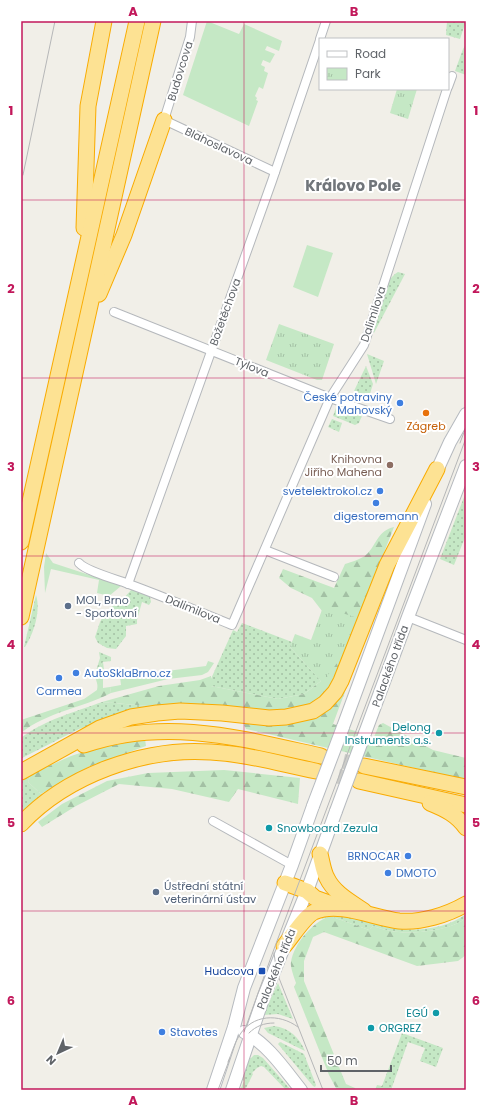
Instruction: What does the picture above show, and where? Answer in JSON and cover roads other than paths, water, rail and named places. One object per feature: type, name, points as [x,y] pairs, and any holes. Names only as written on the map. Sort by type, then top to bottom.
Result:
[{"type":"highway","points":[[83,264],[88,106],[104,21]]},
{"type":"highway","points":[[21,542],[136,21]]},
{"type":"highway","points":[[21,616],[153,21]]},
{"type":"highway","points":[[85,328],[124,235],[164,120]]},
{"type":"highway","points":[[21,772],[100,728],[131,717],[180,711],[222,713],[269,718],[286,717],[312,711],[325,703],[335,692],[341,681],[387,565],[437,470]]},
{"type":"highway","points":[[45,759],[100,739],[131,733],[164,730],[220,735],[321,756]]},
{"type":"highway","points":[[21,824],[68,786],[120,764],[153,755],[192,751],[211,752],[258,758],[316,771]]},
{"type":"highway","points":[[364,766],[466,787]]},
{"type":"highway","points":[[359,781],[466,805]]},
{"type":"highway","points":[[394,788],[446,810],[459,820],[466,828]]},
{"type":"highway","points":[[320,854],[326,877],[330,884],[351,906]]},
{"type":"highway","points":[[285,883],[307,892],[315,898],[351,906],[390,920],[408,921],[431,918],[444,914],[462,899]]},
{"type":"highway","points":[[284,946],[304,921],[314,912],[351,906]]},
{"type":"street","name":"Budovcova","points":[[164,120],[190,37],[192,21]]},
{"type":"street","name":"Božetěchova","points":[[320,38],[326,21]]},
{"type":"street","name":"Božetěchova","points":[[128,584],[275,172],[319,42]]},
{"type":"street","name":"Dalimilova","points":[[449,85],[452,76]]},
{"type":"street","name":"Dalimilova","points":[[79,562],[81,565],[88,568],[232,625],[330,398],[364,345],[447,90]]},
{"type":"street","name":"Blahoslavova","points":[[164,120],[275,172]]},
{"type":"street","name":"Tylova","points":[[114,312],[330,398],[390,419]]},
{"type":"street","name":"Palackého třída","points":[[213,1090],[234,1027],[244,988],[292,865],[401,572],[437,470],[450,442],[466,414]]},
{"type":"street","name":"Palackého třída","points":[[232,1090],[250,1034],[284,946],[307,892],[408,617],[466,466]]},
{"type":"street","points":[[265,550],[334,576]]},
{"type":"street","points":[[408,617],[466,640]]},
{"type":"street","points":[[213,821],[292,865]]},
{"type":"street","points":[[234,1027],[250,1034],[261,1043],[301,1090]]},
{"type":"tunnel","points":[[321,756],[364,766]]},
{"type":"tunnel","points":[[316,771],[359,781]]},
{"type":"tram line","points":[[23,175],[55,21]]},
{"type":"tram line","points":[[460,443],[466,427]]},
{"type":"tram line","points":[[244,1032],[466,438]]},
{"type":"tram line","points":[[274,953],[279,978],[323,1090]]},
{"type":"tram line","points":[[228,1062],[239,1036],[251,1023],[266,1018],[274,1018],[283,1019],[298,1027]]},
{"type":"tram line","points":[[249,1033],[260,1025],[274,1023]]},
{"type":"tram line","points":[[218,1090],[230,1058]]},
{"type":"place","name":"České potraviny Mahovský","points":[[400,403]]},
{"type":"place","name":"Zágreb","points":[[426,413]]},
{"type":"place","name":"Knihovna Jiřího Mahena","points":[[390,465]]},
{"type":"place","name":"svetelektrokol.cz","points":[[380,491]]},
{"type":"place","name":"digestoremann","points":[[376,503]]},
{"type":"place","name":"MOL, Brno - Sportovní","points":[[68,606]]},
{"type":"place","name":"AutoSklaBrno.cz","points":[[76,673]]},
{"type":"place","name":"Carmea","points":[[59,678]]},
{"type":"place","name":"Delong Instruments a.s.","points":[[439,733]]},
{"type":"place","name":"Snowboard Zezula","points":[[269,828]]},
{"type":"place","name":"BRNOCAR","points":[[408,856]]},
{"type":"place","name":"DMOTO","points":[[388,873]]},
{"type":"place","name":"Ústřední státní veterinární ústav","points":[[156,892]]},
{"type":"place","name":"Hudcova","points":[[262,971]]},
{"type":"place","name":"EGÚ","points":[[436,1013]]},
{"type":"place","name":"ORGREZ","points":[[371,1028]]},
{"type":"place","name":"Stavotes","points":[[162,1032]]},
{"type":"district","name":"Královo Pole","points":[[353,185]]}]
